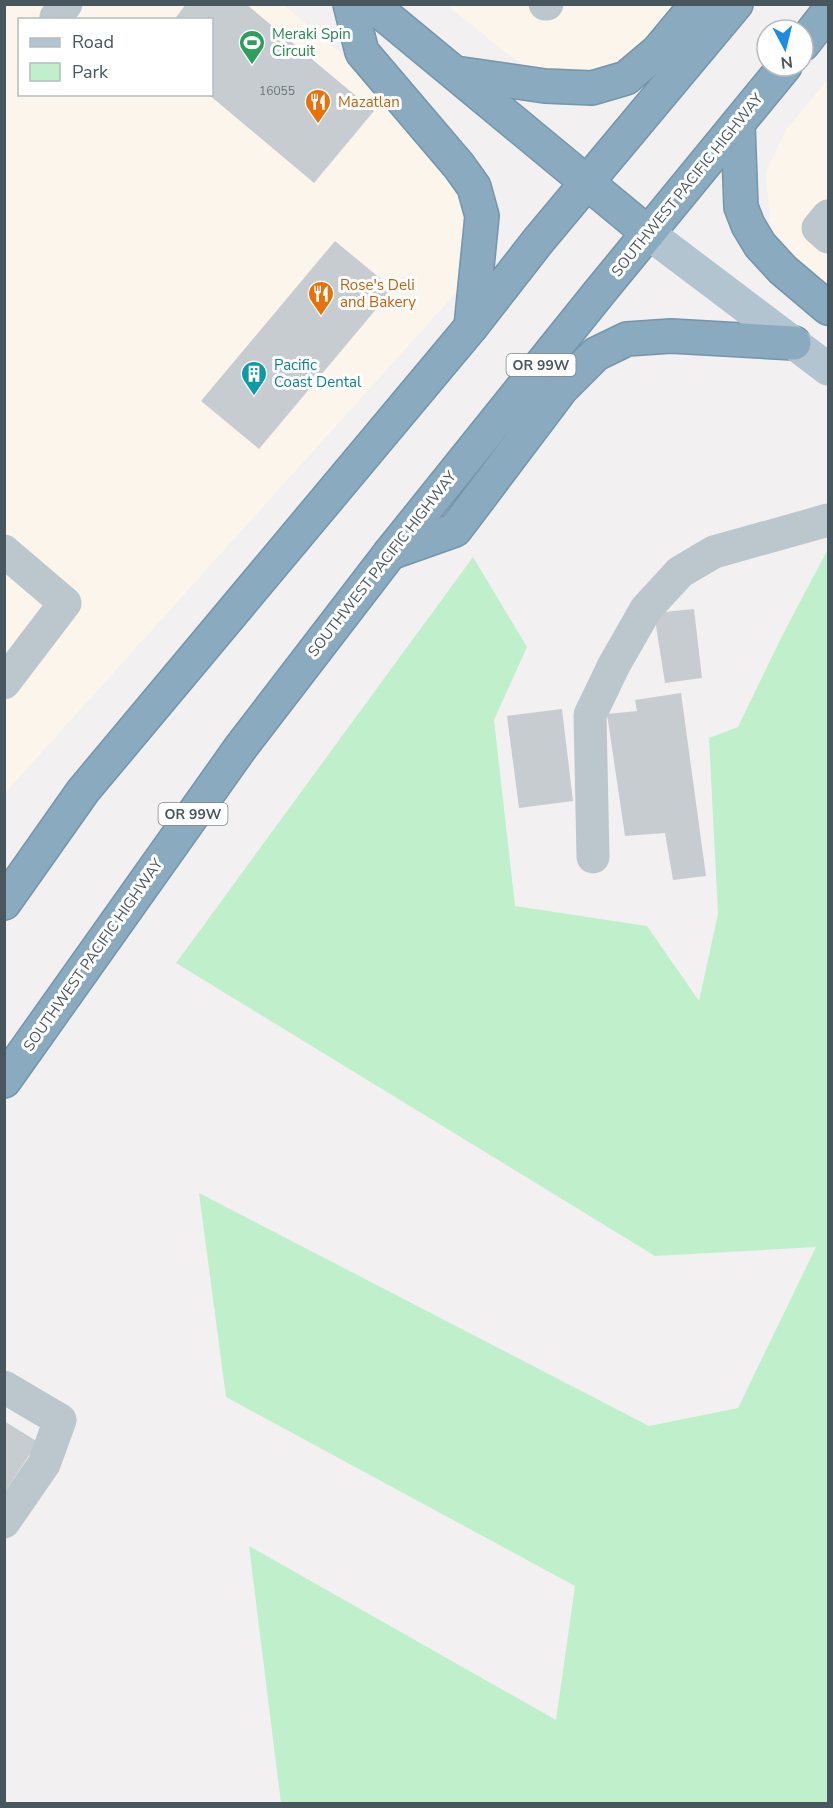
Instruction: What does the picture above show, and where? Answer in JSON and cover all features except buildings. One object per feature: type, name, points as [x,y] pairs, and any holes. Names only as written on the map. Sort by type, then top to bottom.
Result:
[{"type":"highway","points":[[350,4],[362,52],[459,166],[474,187],[482,216],[471,327]]},
{"type":"highway","points":[[371,4],[648,233]]},
{"type":"highway","points":[[455,73],[545,86],[592,88],[626,78],[658,51],[697,4]]},
{"type":"highway","points":[[4,903],[83,791],[471,327],[586,182],[736,4]]},
{"type":"highway","points":[[815,29],[828,12]]},
{"type":"highway","name":"SOUTHWEST PACIFIC HIGHWAY","points":[[4,1081],[241,747],[390,553],[775,78]]},
{"type":"highway","points":[[738,124],[741,207],[748,225],[760,245],[783,270],[828,308]]},
{"type":"highway","points":[[390,553],[455,530],[562,388],[596,354],[615,343],[627,339],[671,336],[794,343]]},
{"type":"main road","points":[[648,233],[828,369]]},
{"type":"lane","points":[[828,216],[818,228],[828,237]]},
{"type":"lane","points":[[593,856],[590,715],[614,665],[646,609],[680,572],[714,552],[828,520]]},
{"type":"lane","points":[[4,552],[65,603],[4,683]]},
{"type":"lane","points":[[4,1387],[60,1420],[44,1464],[4,1522]]},
{"type":"shaded area","points":[[5,5],[284,5],[475,168],[463,285],[5,793]]},
{"type":"shaded area","points":[[447,5],[680,5],[646,43],[615,65],[587,74],[558,76],[526,67]]},
{"type":"shaded area","points":[[828,79],[828,285],[781,245],[771,232],[766,172],[786,130]]},
{"type":"green space","points":[[828,549],[828,1803],[281,1803],[249,1546],[556,1720],[575,1586],[226,1397],[199,1193],[649,1426],[738,1408],[816,1247],[655,1256],[176,963],[473,557],[527,647],[494,720],[515,906],[647,926],[699,1001],[718,914],[709,738],[738,727]]},
{"type":"place","name":"Meraki Spin Circuit","points":[[252,66]]},
{"type":"place","name":"Mazatlan","points":[[318,125]]},
{"type":"place","name":"Rose's Deli and Bakery","points":[[321,317]]},
{"type":"place","name":"Pacific Coast Dental","points":[[254,397]]}]
